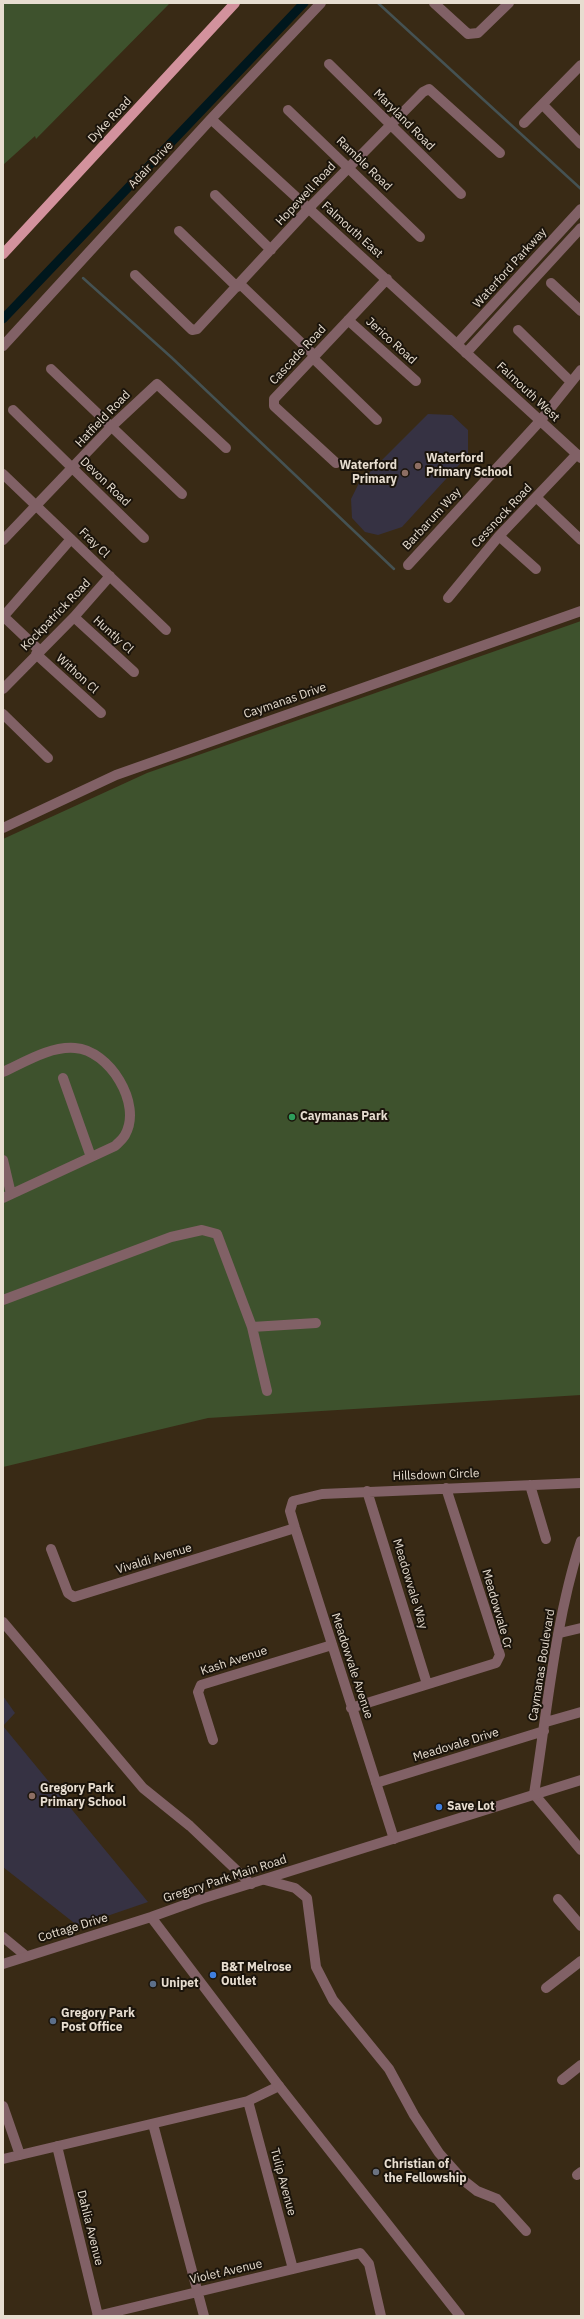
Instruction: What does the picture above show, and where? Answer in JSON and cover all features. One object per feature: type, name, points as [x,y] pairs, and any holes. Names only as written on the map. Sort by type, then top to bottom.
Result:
[{"type":"main road","name":"Dyke Road","points":[[3,254],[235,3]]},
{"type":"street","name":"Adair Drive","points":[[3,346],[211,119],[321,3]]},
{"type":"street","points":[[434,3],[468,34],[473,35],[478,33],[509,3]]},
{"type":"street","name":"Maryland Road","points":[[329,64],[461,194]]},
{"type":"street","points":[[524,123],[544,106],[581,65]]},
{"type":"street","name":"Hopewell Road","points":[[135,275],[194,330],[239,285],[309,208],[349,168],[389,124],[423,92],[429,89],[500,153]]},
{"type":"street","points":[[544,106],[581,144]]},
{"type":"street","name":"Ramble Road","points":[[288,110],[420,237]]},
{"type":"street","name":"Falmouth East","points":[[211,119],[457,344]]},
{"type":"street","points":[[215,195],[271,250]]},
{"type":"street","name":"Waterford Parkway","points":[[457,344],[581,209]]},
{"type":"street","name":"Waterford Parkway","points":[[466,353],[581,228]]},
{"type":"street","points":[[179,231],[239,285],[377,420]]},
{"type":"street","name":"Cascade Road","points":[[336,463],[274,404],[274,399],[386,279]]},
{"type":"street","points":[[551,283],[581,311]]},
{"type":"street","name":"Jerico Road","points":[[348,320],[416,381]]},
{"type":"street","points":[[518,330],[571,382]]},
{"type":"street","name":"Falmouth West","points":[[457,344],[579,456]]},
{"type":"street","points":[[51,369],[182,494]]},
{"type":"street","name":"Barbarum Way","points":[[408,565],[540,421],[581,370]]},
{"type":"street","name":"Hatfield Road","points":[[3,540],[112,426],[157,384],[226,448]]},
{"type":"street","name":"Devon Road","points":[[13,410],[144,538]]},
{"type":"street","name":"Cessnock Road","points":[[448,598],[500,536],[579,456]]},
{"type":"street","name":"Fray Cl","points":[[3,474],[166,630]]},
{"type":"street","points":[[537,498],[581,540]]},
{"type":"street","points":[[500,536],[536,569]]},
{"type":"street","points":[[3,617],[71,539]]},
{"type":"street","name":"Kockpatrick Road","points":[[3,689],[74,617],[110,576]]},
{"type":"street","name":"Caymanas Drive","points":[[3,828],[116,775],[581,611]]},
{"type":"street","name":"Withon Cl","points":[[3,617],[101,713]]},
{"type":"street","name":"Huntly Cl","points":[[74,617],[134,672]]},
{"type":"street","points":[[3,714],[48,758]]},
{"type":"street","points":[[3,1072],[47,1052],[76,1048],[103,1059],[123,1087],[128,1104],[128,1125],[125,1135],[115,1146],[7,1196],[3,1160]]},
{"type":"street","points":[[63,1078],[91,1157]]},
{"type":"street","points":[[3,1300],[171,1237],[202,1230],[217,1234],[252,1327],[267,1391]]},
{"type":"street","points":[[252,1327],[316,1323]]},
{"type":"street","name":"Hillsdown Circle","points":[[294,1501],[322,1494],[367,1491],[581,1483]]},
{"type":"street","points":[[530,1485],[546,1539]]},
{"type":"street","name":"Meadowvale Cr","points":[[351,1708],[496,1663],[500,1655],[446,1488]]},
{"type":"street","name":"Meadowvale Way","points":[[367,1491],[427,1684]]},
{"type":"street","name":"Meadowvale Avenue","points":[[294,1501],[290,1511],[295,1528],[351,1708],[394,1839]]},
{"type":"street","name":"Vivaldi Avenue","points":[[51,1549],[68,1593],[74,1597],[295,1528]]},
{"type":"street","name":"Caymanas Boulevard","points":[[534,1794],[567,1592],[580,1546]]},
{"type":"street","points":[[3,1622],[143,1788],[190,1826],[251,1884]]},
{"type":"street","points":[[560,1633],[581,1628]]},
{"type":"street","name":"Kash Avenue","points":[[213,1740],[198,1692],[201,1684],[332,1645]]},
{"type":"street","name":"Meadovale Drive","points":[[376,1783],[545,1726],[581,1712]]},
{"type":"street","name":"Gregory Park Main Road","points":[[152,1917],[201,1899],[581,1780]]},
{"type":"street","points":[[534,1794],[581,1850]]},
{"type":"street","points":[[265,1880],[295,1888],[307,1898],[316,1967],[333,2000],[389,2069],[414,2115],[439,2153],[463,2180],[477,2191],[497,2199],[526,2230]]},
{"type":"street","points":[[558,1899],[581,1926]]},
{"type":"street","points":[[152,1917],[279,2086],[460,2316]]},
{"type":"street","name":"Cottage Drive","points":[[3,1964],[152,1917]]},
{"type":"street","points":[[3,1937],[26,1956]]},
{"type":"street","points":[[546,1988],[581,1961]]},
{"type":"street","points":[[562,2080],[581,2065]]},
{"type":"street","points":[[3,2159],[248,2101],[279,2086]]},
{"type":"street","name":"Tulip Avenue","points":[[248,2101],[293,2269]]},
{"type":"street","points":[[3,2106],[20,2155]]},
{"type":"street","points":[[153,2124],[204,2316]]},
{"type":"street","name":"Dahlia Avenue","points":[[57,2146],[98,2316]]},
{"type":"street","name":"Violet Avenue","points":[[98,2316],[360,2253],[369,2264],[381,2316]]},
{"type":"shaded area","name":"Waterford Primary School","points":[[428,414],[452,415],[468,430],[468,455],[402,527],[378,535],[365,532],[352,518],[351,499],[359,483]]},
{"type":"shaded area","points":[[3,1696],[15,1713],[3,1726]]},
{"type":"shaded area","name":"Gregory Park Primary School","points":[[3,1726],[148,1902],[78,1926],[3,1867]]},
{"type":"green space","points":[[3,3],[170,3],[36,139],[35,136],[3,165]]},
{"type":"green space","name":"Caymanas Park","points":[[581,621],[581,1395],[208,1418],[3,1467],[3,839],[147,773]]},
{"type":"waterway","points":[[3,319],[304,3]]},
{"type":"waterway","points":[[378,3],[581,189]]},
{"type":"waterway","points":[[83,278],[171,357],[394,569]]},
{"type":"place","name":"Waterford Primary School","points":[[418,466]]},
{"type":"place","name":"Waterford Primary","points":[[405,473]]},
{"type":"place","name":"Caymanas Park","points":[[292,1117]]},
{"type":"place","name":"Gregory Park Primary School","points":[[32,1796]]},
{"type":"place","name":"Save Lot","points":[[439,1807]]},
{"type":"place","name":"B&T Melrose Outlet","points":[[213,1975]]},
{"type":"place","name":"Unipet","points":[[153,1984]]},
{"type":"place","name":"Gregory Park Post Office","points":[[53,2021]]},
{"type":"place","name":"Christian of the Fellowship","points":[[376,2172]]}]
